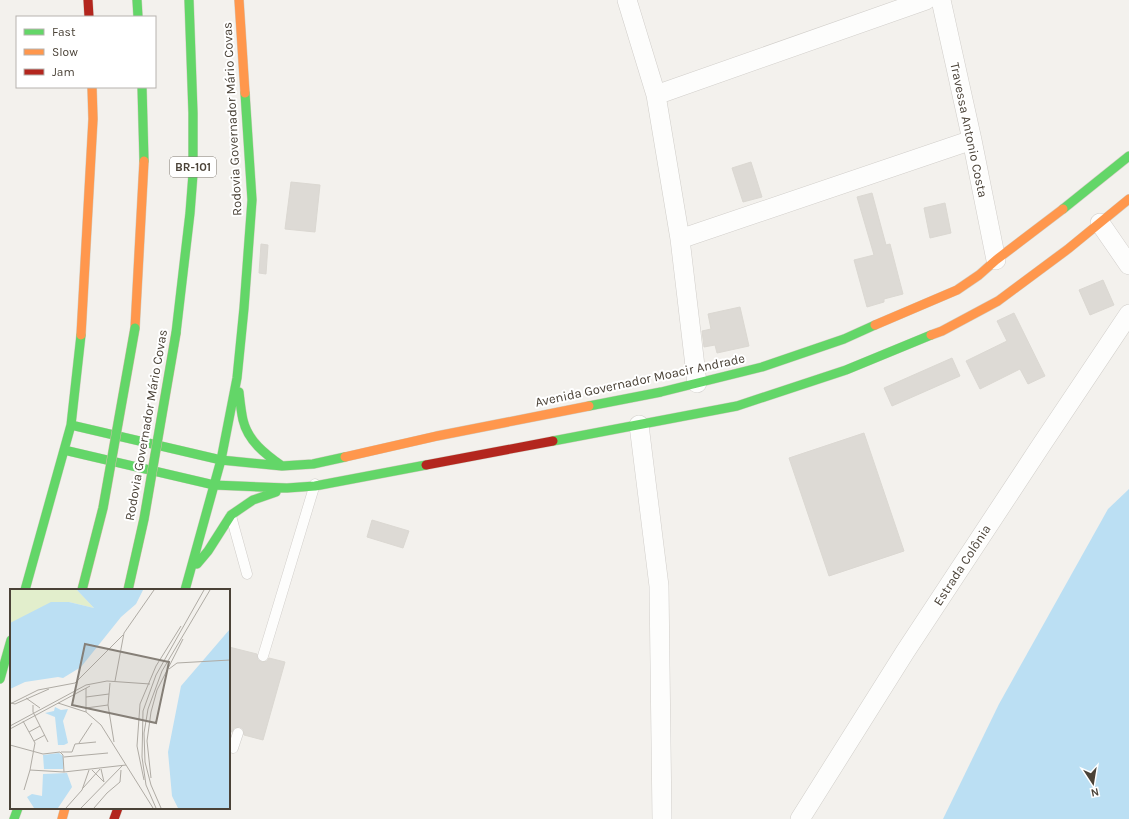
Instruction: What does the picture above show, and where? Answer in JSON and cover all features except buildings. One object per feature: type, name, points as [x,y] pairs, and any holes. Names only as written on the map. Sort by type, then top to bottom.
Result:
[{"type":"main road","points":[[88,0],[89,16]]},
{"type":"main road","points":[[137,0],[138,16]]},
{"type":"main road","name":"Rodovia Governador Mário Covas","points":[[128,589],[144,520],[176,333],[190,213],[193,174],[193,113],[189,0]]},
{"type":"main road","name":"Rodovia Governador Mário Covas","points":[[185,589],[221,460],[238,378],[252,200],[239,0]]},
{"type":"main road","points":[[25,589],[71,425],[82,328],[93,119],[92,88]]},
{"type":"main road","points":[[82,589],[103,508],[135,328],[144,157],[142,88]]},
{"type":"main road","name":"Avenida Governador Moacir Andrade","points":[[71,425],[221,460],[282,466],[313,464],[438,436],[662,392],[762,367],[844,339],[981,279],[996,260],[1129,156]]},
{"type":"main road","points":[[64,450],[214,485],[287,488],[315,486],[737,406],[846,370],[942,331],[1068,250],[1129,199]]},
{"type":"main road","points":[[238,378],[242,414],[246,428],[254,443],[265,454],[282,466]]},
{"type":"main road","points":[[190,573],[208,551],[231,515],[253,500],[287,488]]},
{"type":"main road","points":[[0,679],[10,644]]},
{"type":"main road","points":[[14,819],[18,809]]},
{"type":"main road","points":[[62,819],[65,809]]},
{"type":"main road","points":[[114,819],[118,809]]},
{"type":"street","points":[[627,0],[656,95],[680,239],[698,383]]},
{"type":"street","points":[[656,95],[926,0]]},
{"type":"street","name":"Travessa Antonio Costa","points":[[941,0],[972,140],[996,260]]},
{"type":"street","points":[[680,239],[972,140]]},
{"type":"street","points":[[1100,223],[1129,265]]},
{"type":"street","name":"Estrada Colônia","points":[[800,819],[910,645],[1129,314]]},
{"type":"street","points":[[640,425],[659,586],[662,819]]},
{"type":"lane","points":[[262,656],[315,486],[313,464]]},
{"type":"lane","points":[[231,515],[247,574]]},
{"type":"lane","points":[[230,747],[233,748],[238,733]]},
{"type":"water","points":[[1129,489],[1129,819],[943,819],[999,704],[1108,509]]},
{"type":"traffic: fast","points":[[137,0],[138,16]]},
{"type":"traffic: fast","points":[[176,333],[193,174],[193,113],[189,0]]},
{"type":"traffic: fast","points":[[142,88],[144,161]]},
{"type":"traffic: fast","points":[[185,589],[221,460],[237,378],[252,200],[245,93]]},
{"type":"traffic: fast","points":[[1063,209],[1129,156]]},
{"type":"traffic: fast","points":[[589,406],[661,392],[762,367],[844,339],[875,325]]},
{"type":"traffic: fast","points":[[82,589],[103,508],[135,328]]},
{"type":"traffic: fast","points":[[128,589],[144,519],[176,333]]},
{"type":"traffic: fast","points":[[25,589],[71,425],[81,335]]},
{"type":"traffic: fast","points":[[553,441],[737,406],[846,370],[931,335]]},
{"type":"traffic: fast","points":[[239,392],[245,428],[253,441],[269,457],[282,466]]},
{"type":"traffic: fast","points":[[71,425],[221,460],[282,466],[313,464],[345,457]]},
{"type":"traffic: fast","points":[[64,450],[214,485],[287,488],[315,486],[426,465]]},
{"type":"traffic: fast","points":[[197,564],[208,551],[231,515],[253,500],[276,492]]},
{"type":"traffic: fast","points":[[0,679],[10,644]]},
{"type":"traffic: fast","points":[[14,819],[18,809]]},
{"type":"traffic: slow","points":[[239,0],[245,93]]},
{"type":"traffic: slow","points":[[81,335],[93,119],[92,88]]},
{"type":"traffic: slow","points":[[135,328],[144,161]]},
{"type":"traffic: slow","points":[[931,335],[942,331],[998,301],[1068,249],[1129,199]]},
{"type":"traffic: slow","points":[[875,325],[957,290],[979,275],[996,260],[1063,209]]},
{"type":"traffic: slow","points":[[345,457],[437,436],[589,406]]},
{"type":"traffic: slow","points":[[62,819],[65,809]]},
{"type":"traffic: jam","points":[[88,0],[89,16]]},
{"type":"traffic: jam","points":[[426,465],[553,441]]},
{"type":"traffic: jam","points":[[114,819],[118,809]]}]
